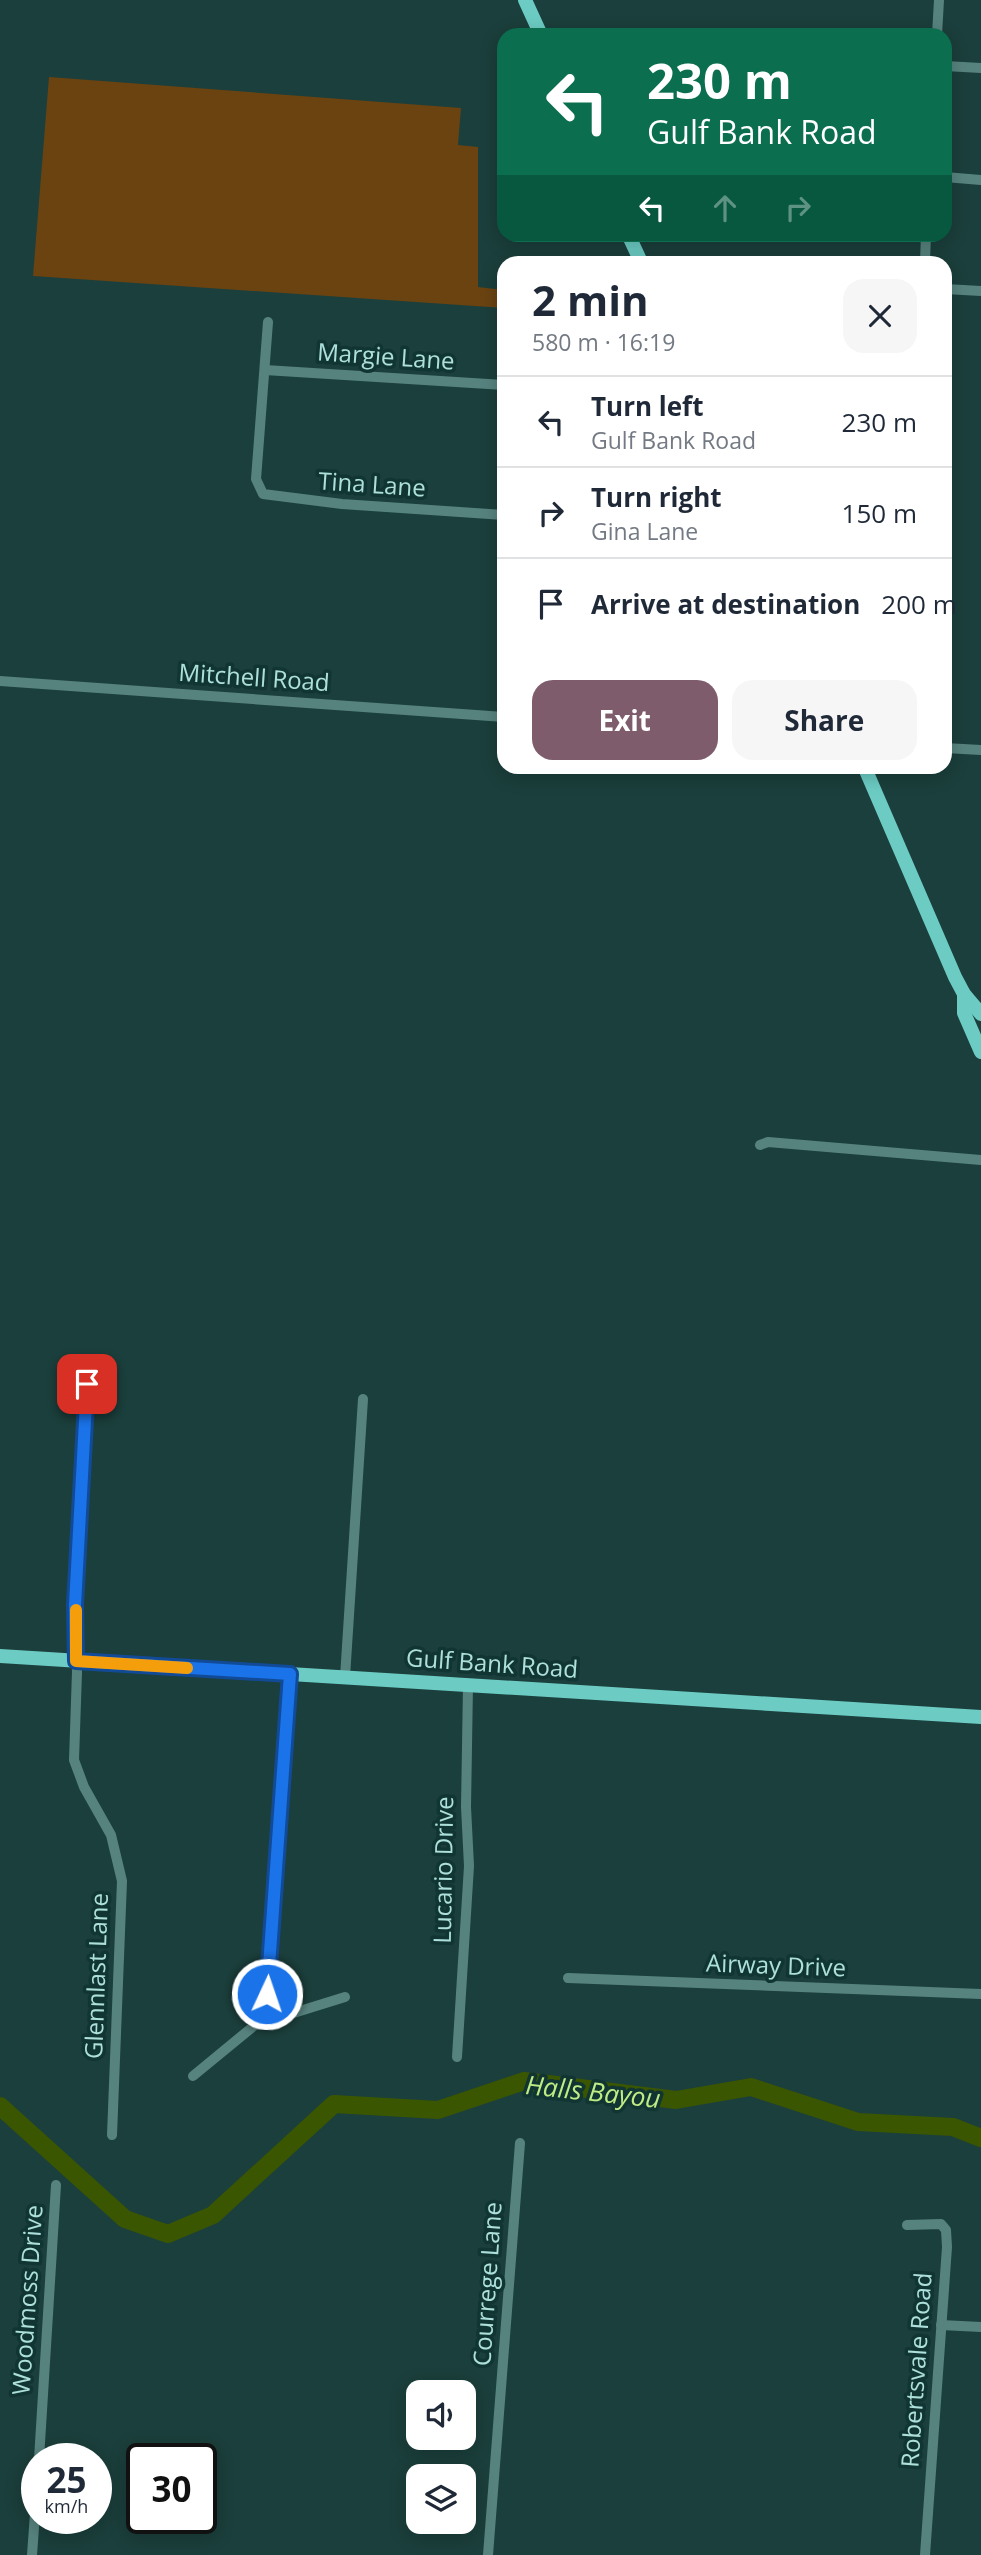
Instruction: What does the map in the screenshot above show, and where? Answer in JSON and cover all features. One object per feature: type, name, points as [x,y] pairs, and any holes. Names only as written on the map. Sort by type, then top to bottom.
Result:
[{"type":"main road","points":[[525,0],[538,28]]},
{"type":"main road","points":[[868,774],[964,994],[981,1014]]},
{"type":"main road","points":[[964,994],[964,1013],[981,1052]]},
{"type":"main road","name":"Gulf Bank Road","points":[[0,1656],[893,1714],[981,1717]]},
{"type":"street","points":[[937,28],[939,0]]},
{"type":"street","points":[[952,66],[981,68]]},
{"type":"street","points":[[952,178],[981,180]]},
{"type":"street","points":[[952,289],[981,291]]},
{"type":"street","points":[[265,370],[268,323]]},
{"type":"street","name":"Margie Lane","points":[[265,370],[497,385]]},
{"type":"street","name":"Tina Lane","points":[[265,370],[256,479],[263,495],[270,498],[497,514]]},
{"type":"street","name":"Mitchell Road","points":[[0,681],[497,716]]},
{"type":"street","points":[[952,748],[981,750]]},
{"type":"street","points":[[760,1145],[774,1142],[981,1160]]},
{"type":"street","name":"Glennlast Lane","points":[[87,1384],[75,1605],[74,1760],[84,1787],[111,1835],[122,1881],[112,2135]]},
{"type":"street","points":[[345,1677],[363,1399]]},
{"type":"street","points":[[271,2020],[267,1983],[290,1674]]},
{"type":"street","name":"Lucario Drive","points":[[457,2057],[469,1866],[466,1807],[468,1685]]},
{"type":"street","name":"Airway Drive","points":[[568,1978],[981,1994]]},
{"type":"street","points":[[193,2076],[255,2025],[345,1997]]},
{"type":"street","name":"Courrege Lane","points":[[488,2555],[520,2143]]},
{"type":"street","name":"Woodmoss Drive","points":[[39,2443],[56,2185]]},
{"type":"street","name":"Robertsvale Road","points":[[907,2225],[941,2224],[946,2230],[925,2555]]},
{"type":"street","points":[[941,2325],[981,2327]]},
{"type":"street","points":[[32,2555],[34,2534]]},
{"type":"shaded area","points":[[49,77],[461,108],[458,145],[478,147],[478,287],[497,289],[497,308],[33,276]]},
{"type":"waterway","name":"Halls Bayou","points":[[0,2106],[125,2219],[168,2234],[213,2215],[334,2104],[438,2110],[524,2081],[676,2100],[751,2087],[858,2122],[953,2127],[981,2138]]},
{"type":"slow traffic","points":[[76,1610],[76,1661],[187,1668]]},
{"type":"route","points":[[87,1384],[75,1605],[76,1661],[290,1674],[267,1994]]}]
